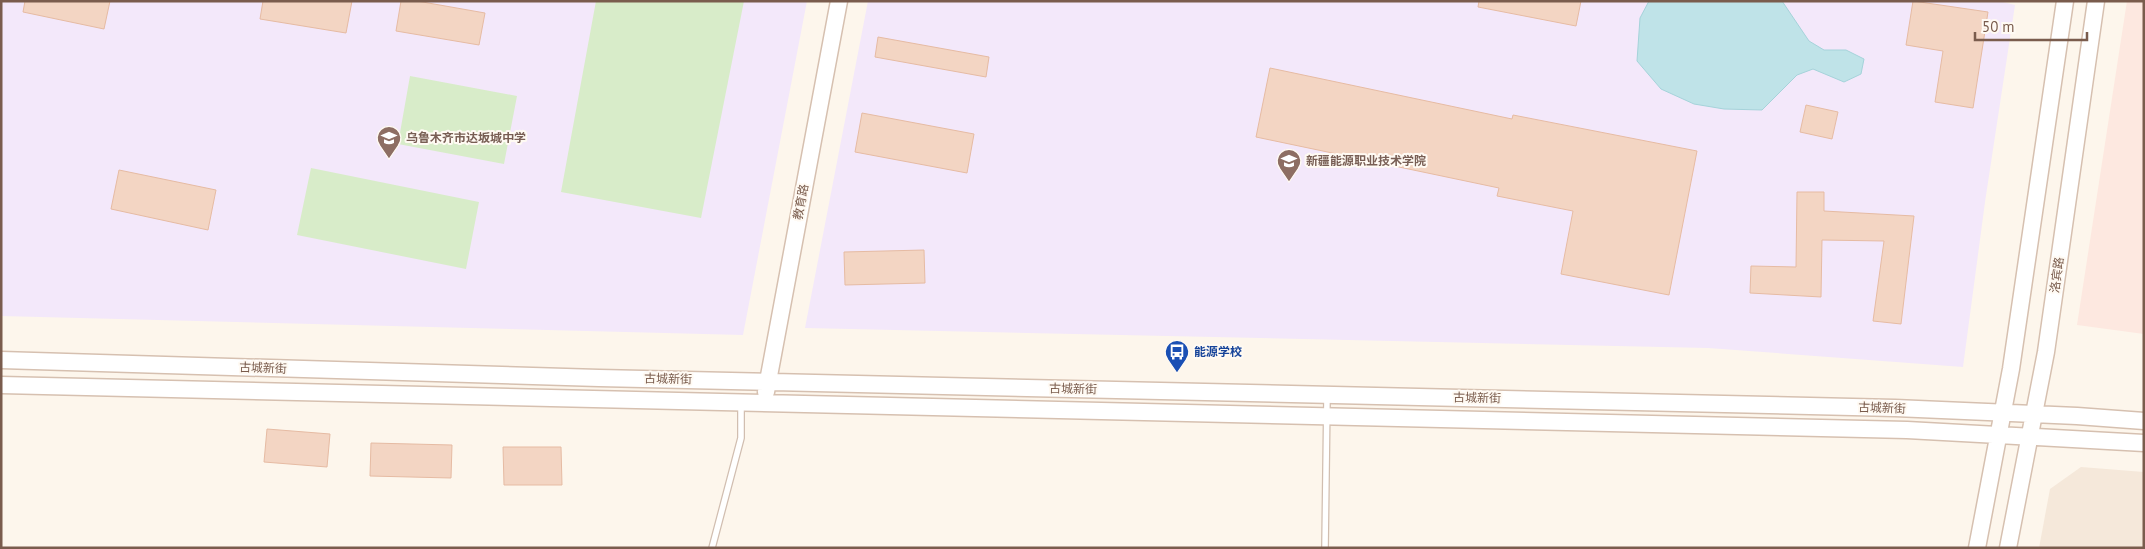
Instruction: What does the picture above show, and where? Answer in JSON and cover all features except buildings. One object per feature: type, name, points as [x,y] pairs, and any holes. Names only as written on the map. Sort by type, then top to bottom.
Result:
[{"type":"main road","name":"教育路","points":[[764,403],[839,1]]},
{"type":"main road","points":[[1977,548],[2011,369],[2065,1]]},
{"type":"main road","name":"洛宾路","points":[[2008,548],[2046,352],[2096,1]]},
{"type":"main road","name":"古城新街","points":[[1,360],[768,382],[1895,408],[2144,421]]},
{"type":"main road","name":"古城新街","points":[[1,385],[1907,430],[2144,443]]},
{"type":"lane","points":[[1325,548],[1327,395]]},
{"type":"lane","points":[[712,548],[740,438],[741,403]]},
{"type":"shaded area","name":"乌鲁木齐市达坂城中学","points":[[1,1],[807,1],[743,335],[1,316]]},
{"type":"shaded area","name":"新疆能源职业技术学院","points":[[868,1],[1999,1],[2015,5],[1985,202],[1963,367],[1708,348],[805,328]]},
{"type":"shaded area","points":[[2127,1],[2144,1],[2144,334],[2077,325]]},
{"type":"shaded area","points":[[2081,467],[2144,472],[2144,548],[2039,548],[2050,489]]},
{"type":"green space","points":[[596,1],[744,1],[701,218],[561,192]]},
{"type":"green space","points":[[410,76],[517,96],[504,164],[398,144]]},
{"type":"green space","points":[[311,168],[479,202],[466,269],[297,235]]},
{"type":"water","points":[[1649,1],[1782,1],[1809,41],[1824,50],[1846,50],[1864,59],[1861,74],[1844,82],[1813,69],[1797,75],[1762,110],[1724,109],[1694,104],[1661,89],[1637,61],[1640,18]]},
{"type":"place","name":"乌鲁木齐市达坂城中学","points":[[389,159]]},
{"type":"place","name":"新疆能源职业技术学院","points":[[1289,182]]},
{"type":"place","name":"能源学校","points":[[1177,373]]}]
